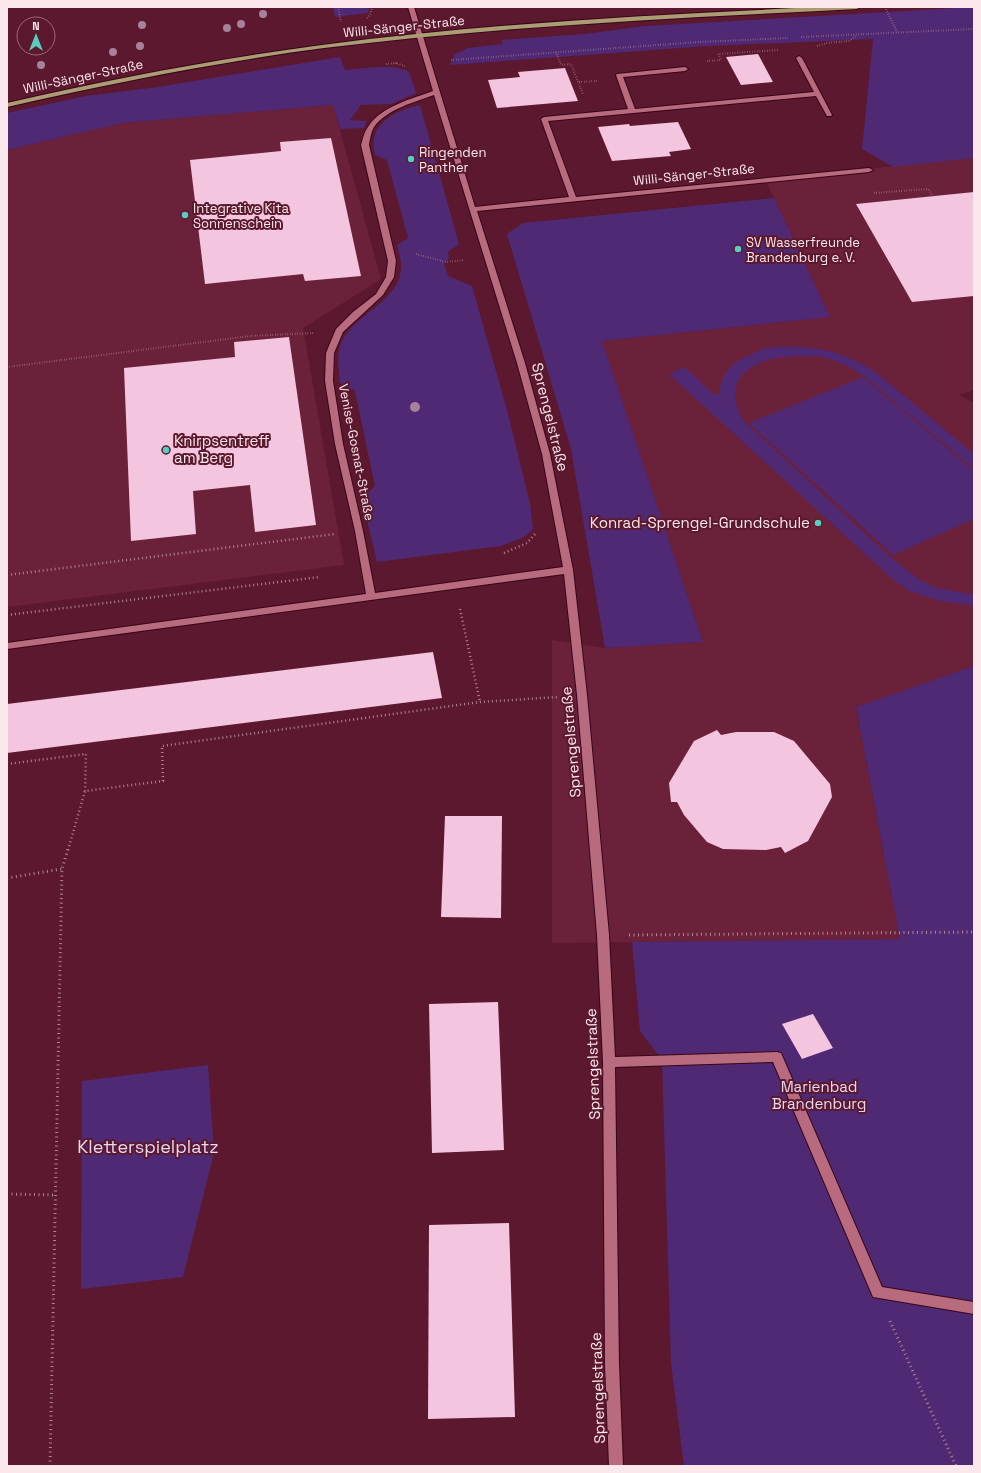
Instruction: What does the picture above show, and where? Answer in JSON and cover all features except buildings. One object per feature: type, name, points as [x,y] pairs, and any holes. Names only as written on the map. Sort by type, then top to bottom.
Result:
[{"type":"main road","name":"Willi-Sänger-Straße","points":[[7,105],[118,80],[248,57],[420,36],[618,19],[857,7]]},
{"type":"street","name":"Sprengelstraße","points":[[412,7],[487,257],[521,363],[546,454],[568,570],[582,695],[603,935],[609,1062],[612,1364],[616,1466]]},
{"type":"street","points":[[799,58],[829,115]]},
{"type":"street","points":[[632,111],[619,75],[685,69]]},
{"type":"street","name":"Venise-Gosnat-Straße","points":[[371,596],[359,531],[339,444],[329,381],[330,354],[339,331],[356,314],[379,295],[390,277],[392,261],[365,145],[371,127],[381,118],[401,105],[437,92]]},
{"type":"street","points":[[573,198],[544,119],[817,94]]},
{"type":"street","name":"Willi-Sänger-Straße","points":[[473,209],[869,170]]},
{"type":"street","points":[[7,646],[568,570]]},
{"type":"street","points":[[609,1062],[777,1057],[878,1293],[974,1308]]},
{"type":"path","points":[[338,7],[341,22]]},
{"type":"path","points":[[885,7],[898,32]]},
{"type":"path","points":[[429,62],[699,42],[974,29]]},
{"type":"path","points":[[839,42],[849,41],[858,34]]},
{"type":"path","points":[[685,69],[686,64],[721,60],[718,54],[788,49],[798,54],[799,58]]},
{"type":"path","points":[[556,52],[561,64],[571,64],[584,96]]},
{"type":"path","points":[[416,253],[446,262],[470,259]]},
{"type":"path","points":[[7,367],[251,336],[339,331]]},
{"type":"path","points":[[502,554],[527,543],[540,530]]},
{"type":"path","points":[[7,575],[359,531]]},
{"type":"path","points":[[7,615],[320,577]]},
{"type":"path","points":[[455,585],[480,702]]},
{"type":"path","points":[[85,791],[164,781],[162,746],[480,702],[582,695]]},
{"type":"path","points":[[7,764],[86,754],[85,791],[62,869],[50,1466]]},
{"type":"path","points":[[7,878],[62,869]]},
{"type":"path","points":[[603,935],[974,932]]},
{"type":"path","points":[[7,1194],[55,1195]]},
{"type":"path","points":[[878,1293],[956,1466]]},
{"type":"shaded area","points":[[333,105],[381,279],[303,328],[344,565],[7,607],[7,150],[123,123]]},
{"type":"shaded area","points":[[974,158],[974,390],[959,395],[974,403],[974,666],[856,708],[900,939],[552,943],[552,640],[605,648],[703,642],[601,341],[830,317],[765,179]]},
{"type":"green space","points":[[333,7],[369,7],[368,13],[335,17]]},
{"type":"green space","points":[[974,7],[974,158],[893,167],[862,149],[873,39],[707,46],[450,65],[455,54],[468,48],[503,44],[501,40],[585,34],[645,26]]},
{"type":"green space","points":[[340,57],[345,70],[386,67],[402,69],[409,72],[416,93],[391,104],[361,105],[350,120],[366,121],[364,128],[340,129],[333,105],[123,123],[7,150],[7,113],[86,96],[158,87]]},
{"type":"green space","points":[[420,105],[459,244],[448,252],[449,258],[444,264],[448,276],[472,286],[507,410],[530,503],[533,529],[524,537],[501,546],[377,562],[362,499],[375,486],[355,391],[340,383],[338,363],[339,348],[347,333],[355,324],[384,300],[398,281],[401,267],[397,245],[408,238],[387,160],[375,155],[375,135],[379,127],[392,115]]},
{"type":"green space","points":[[774,198],[830,317],[602,341],[703,642],[605,648],[571,449],[507,234],[523,223]]},
{"type":"green space","points":[[801,347],[823,350],[842,355],[860,363],[878,374],[974,454],[974,469],[869,380],[850,368],[829,359],[813,356],[775,358],[759,363],[749,369],[740,378],[735,389],[736,402],[743,420],[888,555],[918,579],[937,588],[974,595],[974,606],[937,600],[909,591],[890,577],[669,374],[685,367],[713,394],[719,394],[725,374],[733,365],[745,357],[767,348]]},
{"type":"green space","points":[[863,377],[974,471],[974,519],[893,555],[749,423]]},
{"type":"green space","name":"Marienbad Brandenburg","points":[[974,666],[974,1466],[684,1466],[671,1362],[662,1060],[640,1031],[632,942],[900,939],[856,707]]},
{"type":"green space","name":"Kletterspielplatz","points":[[208,1065],[214,1153],[183,1277],[81,1289],[82,1081]]},
{"type":"place","name":"Ringenden Panther","points":[[411,159]]},
{"type":"place","name":"Integrative Kita Sonnenschein","points":[[185,215]]},
{"type":"place","name":"SV Wasserfreunde Brandenburg e. V.","points":[[738,249]]},
{"type":"place","name":"Knirpsentreff am Berg","points":[[166,450]]},
{"type":"place","name":"Konrad-Sprengel-Grundschule","points":[[818,523]]}]
